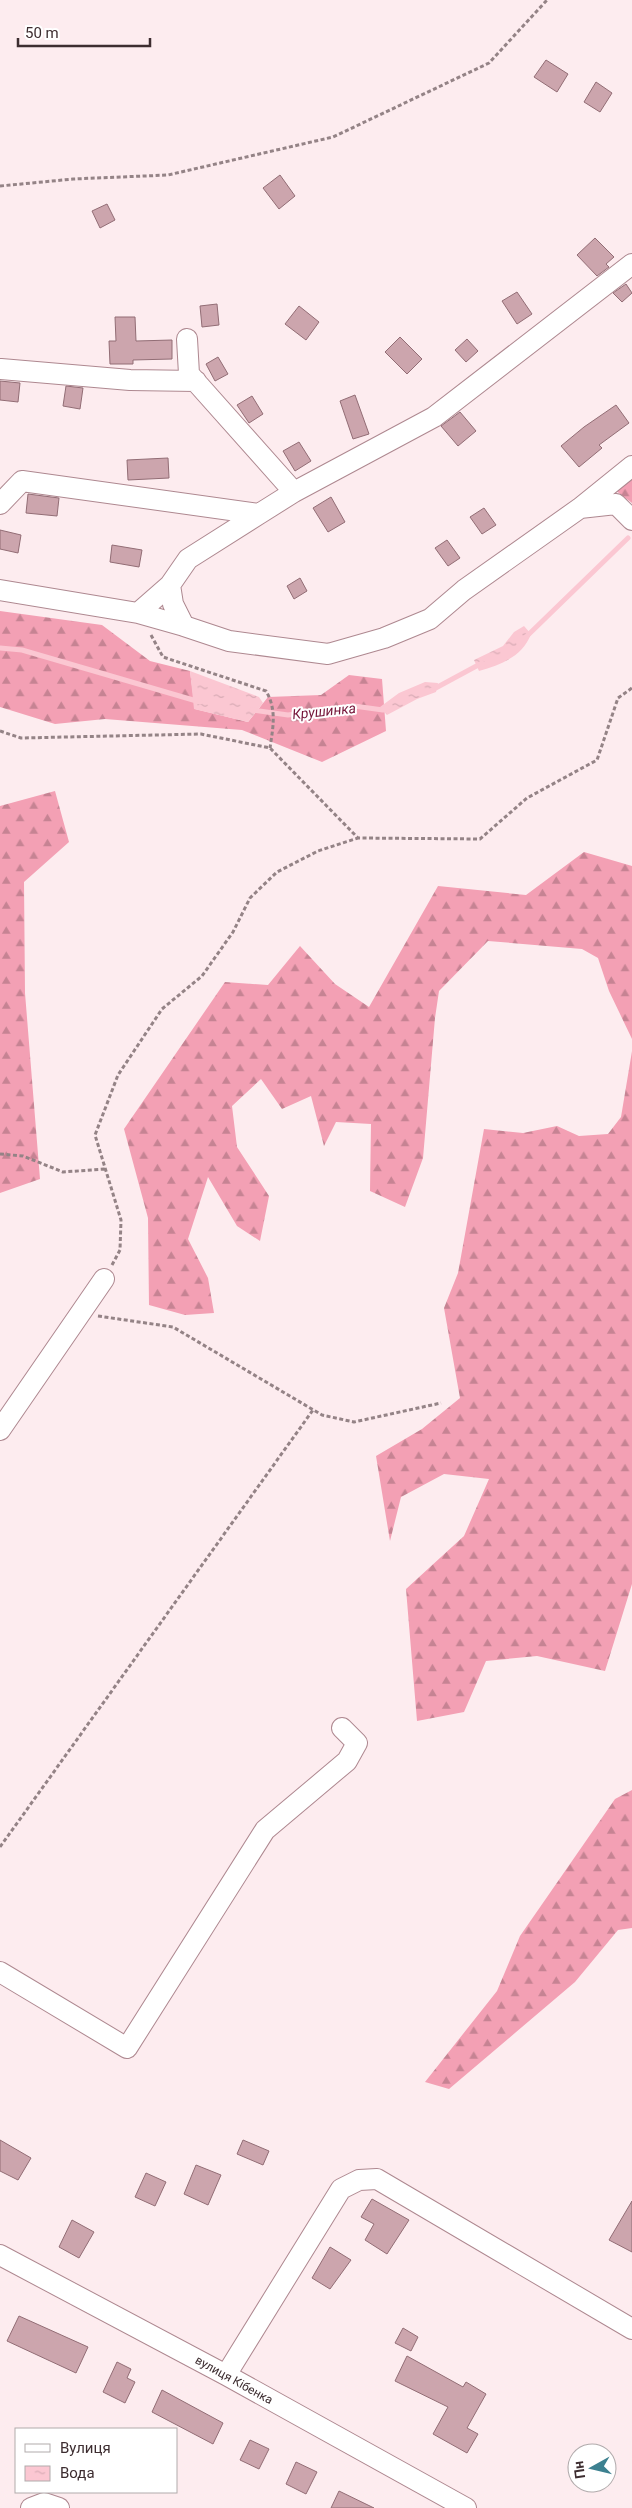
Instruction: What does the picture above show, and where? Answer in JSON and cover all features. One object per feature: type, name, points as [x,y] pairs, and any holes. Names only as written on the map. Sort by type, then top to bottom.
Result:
[{"type":"street","points":[[138,613],[170,585],[188,559],[294,492],[434,417],[632,264]]},
{"type":"street","points":[[187,339],[190,374],[294,492]]},
{"type":"street","points":[[1,369],[130,380],[196,381]]},
{"type":"street","points":[[0,590],[138,613],[184,626],[229,642],[328,654],[384,638],[430,619],[464,590],[580,508],[632,466]]},
{"type":"street","points":[[0,504],[22,481],[259,514]]},
{"type":"street","points":[[580,508],[616,504],[632,520]]},
{"type":"street","points":[[170,585],[173,604],[184,626]]},
{"type":"street","points":[[0,1430],[104,1279]]},
{"type":"street","points":[[0,1972],[126,2048],[265,1830],[347,1761],[357,1743],[342,1728]]},
{"type":"street","points":[[226,2375],[341,2190],[359,2180],[377,2179],[632,2329]]},
{"type":"street","name":"вулиця Кібенка","points":[[0,2255],[226,2375],[466,2508]]},
{"type":"street","points":[[31,2508],[44,2503],[59,2508]]},
{"type":"path","points":[[0,186],[73,179],[168,175],[333,138],[489,63],[546,0]]},
{"type":"path","points":[[138,613],[163,657],[266,691],[273,702],[274,721],[270,748]]},
{"type":"path","points":[[104,1279],[120,1250],[121,1220],[95,1135],[118,1075],[162,1009],[202,976],[233,932],[250,898],[277,872],[318,851],[358,838],[480,839],[527,798],[597,760],[618,698],[632,688]]},
{"type":"path","points":[[0,731],[21,738],[201,734],[270,748],[358,838]]},
{"type":"path","points":[[0,1154],[22,1156],[63,1172],[105,1169]]},
{"type":"path","points":[[81,1312],[109,1319],[173,1327],[322,1415],[354,1422],[441,1403]]},
{"type":"path","points":[[0,1847],[313,1410]]},
{"type":"green space","points":[[632,472],[632,503],[615,490]]},
{"type":"green space","points":[[0,611],[102,625],[150,661],[190,671],[195,709],[248,722],[268,697],[321,695],[349,675],[382,679],[386,731],[322,762],[242,730],[105,719],[55,724],[0,707]]},
{"type":"green space","points":[[55,791],[69,842],[24,882],[25,993],[40,1179],[0,1193],[0,806]]},
{"type":"green space","points":[[584,852],[632,866],[632,1039],[609,991],[598,958],[582,949],[488,941],[439,991],[423,1158],[405,1207],[370,1191],[371,1124],[336,1122],[324,1146],[311,1096],[282,1109],[261,1079],[232,1106],[237,1147],[269,1196],[260,1241],[237,1226],[208,1177],[188,1239],[208,1278],[214,1313],[185,1315],[149,1305],[148,1218],[124,1129],[225,982],[268,985],[300,946],[335,984],[369,1007],[438,886],[526,895]]},
{"type":"green space","points":[[632,1051],[632,1584],[605,1671],[537,1656],[486,1661],[464,1712],[417,1721],[406,1589],[464,1536],[489,1479],[444,1474],[401,1497],[390,1541],[376,1456],[422,1429],[460,1398],[444,1308],[458,1273],[484,1129],[523,1133],[557,1126],[579,1136],[608,1134],[621,1117]]},
{"type":"green space","points":[[632,1790],[632,1928],[618,1930],[575,1982],[449,2089],[425,2082],[497,1991],[520,1936],[615,1799]]},
{"type":"water","points":[[524,626],[531,634],[517,654],[496,666],[479,671],[474,660],[503,646],[514,632]]},
{"type":"water","points":[[190,671],[259,697],[263,703],[248,722],[194,709]]},
{"type":"water","points":[[425,682],[438,683],[436,692],[417,699],[387,715],[380,707],[399,693]]},
{"type":"building","points":[[546,60],[568,74],[557,92],[534,77]]},
{"type":"building","points":[[596,82],[612,93],[600,112],[584,102]]},
{"type":"building","points":[[280,175],[295,196],[279,209],[263,188]]},
{"type":"building","points":[[107,204],[115,220],[100,228],[92,211]]},
{"type":"building","points":[[595,238],[614,257],[606,264],[609,267],[597,276],[577,255]]},
{"type":"building","points":[[626,284],[632,293],[622,302],[613,293]]},
{"type":"building","points":[[517,292],[532,314],[517,324],[502,301]]},
{"type":"building","points":[[217,304],[219,325],[202,327],[200,306]]},
{"type":"building","points":[[299,306],[319,322],[306,340],[285,324]]},
{"type":"building","points":[[115,317],[135,317],[136,341],[172,340],[172,359],[133,360],[133,364],[110,364],[109,341],[116,341]]},
{"type":"building","points":[[400,337],[422,359],[407,374],[385,352]]},
{"type":"building","points":[[467,339],[478,351],[466,362],[455,350]]},
{"type":"building","points":[[218,357],[228,374],[215,381],[206,364]]},
{"type":"building","points":[[0,381],[20,383],[18,402],[0,400]]},
{"type":"building","points":[[66,386],[83,388],[80,409],[63,406]]},
{"type":"building","points":[[355,395],[369,434],[353,439],[340,401]]},
{"type":"building","points":[[252,396],[263,414],[249,423],[237,405]]},
{"type":"building","points":[[616,405],[629,423],[599,445],[602,448],[579,467],[561,446]]},
{"type":"building","points":[[460,412],[476,431],[458,446],[441,426]]},
{"type":"building","points":[[299,442],[311,461],[295,471],[283,451]]},
{"type":"building","points":[[168,458],[169,478],[128,480],[127,460]]},
{"type":"building","points":[[28,494],[59,498],[57,516],[26,513]]},
{"type":"building","points":[[331,497],[345,522],[328,532],[313,508]]},
{"type":"building","points":[[484,508],[496,525],[482,534],[470,517]]},
{"type":"building","points":[[0,530],[21,535],[18,553],[0,549]]},
{"type":"building","points":[[447,540],[460,558],[448,566],[435,548]]},
{"type":"building","points":[[112,545],[142,550],[139,567],[110,562]]},
{"type":"building","points":[[300,578],[307,591],[294,599],[287,586]]},
{"type":"building","points":[[0,2140],[31,2158],[18,2180],[0,2171]]},
{"type":"building","points":[[243,2140],[269,2151],[263,2165],[237,2154]]},
{"type":"building","points":[[196,2165],[221,2175],[208,2205],[184,2194]]},
{"type":"building","points":[[146,2173],[166,2182],[155,2206],[135,2197]]},
{"type":"building","points":[[372,2199],[409,2220],[387,2254],[365,2240],[374,2224],[361,2217]]},
{"type":"building","points":[[632,2201],[632,2252],[609,2240]]},
{"type":"building","points":[[72,2220],[94,2232],[79,2258],[59,2247]]},
{"type":"building","points":[[330,2247],[351,2260],[330,2289],[312,2278]]},
{"type":"building","points":[[19,2316],[88,2347],[76,2373],[7,2341]]},
{"type":"building","points":[[403,2328],[418,2337],[411,2351],[395,2343]]},
{"type":"building","points":[[407,2356],[463,2387],[466,2382],[486,2394],[467,2428],[478,2434],[467,2453],[433,2434],[448,2407],[395,2381]]},
{"type":"building","points":[[117,2362],[131,2369],[127,2378],[135,2382],[125,2403],[103,2392]]},
{"type":"building","points":[[162,2390],[223,2423],[213,2444],[152,2412]]},
{"type":"building","points":[[250,2440],[269,2449],[259,2469],[240,2460]]},
{"type":"building","points":[[296,2462],[317,2472],[306,2494],[286,2484]]},
{"type":"building","points":[[339,2491],[374,2508],[331,2508]]},
{"type":"waterway","name":"Крушинка","points":[[527,636],[628,538]]},
{"type":"waterway","name":"Крушинка","points":[[0,648],[22,650],[200,702]]},
{"type":"waterway","name":"Крушинка","points":[[432,690],[482,663]]},
{"type":"waterway","name":"Крушинка","points":[[252,710],[288,715],[354,706],[383,710],[387,708]]}]
